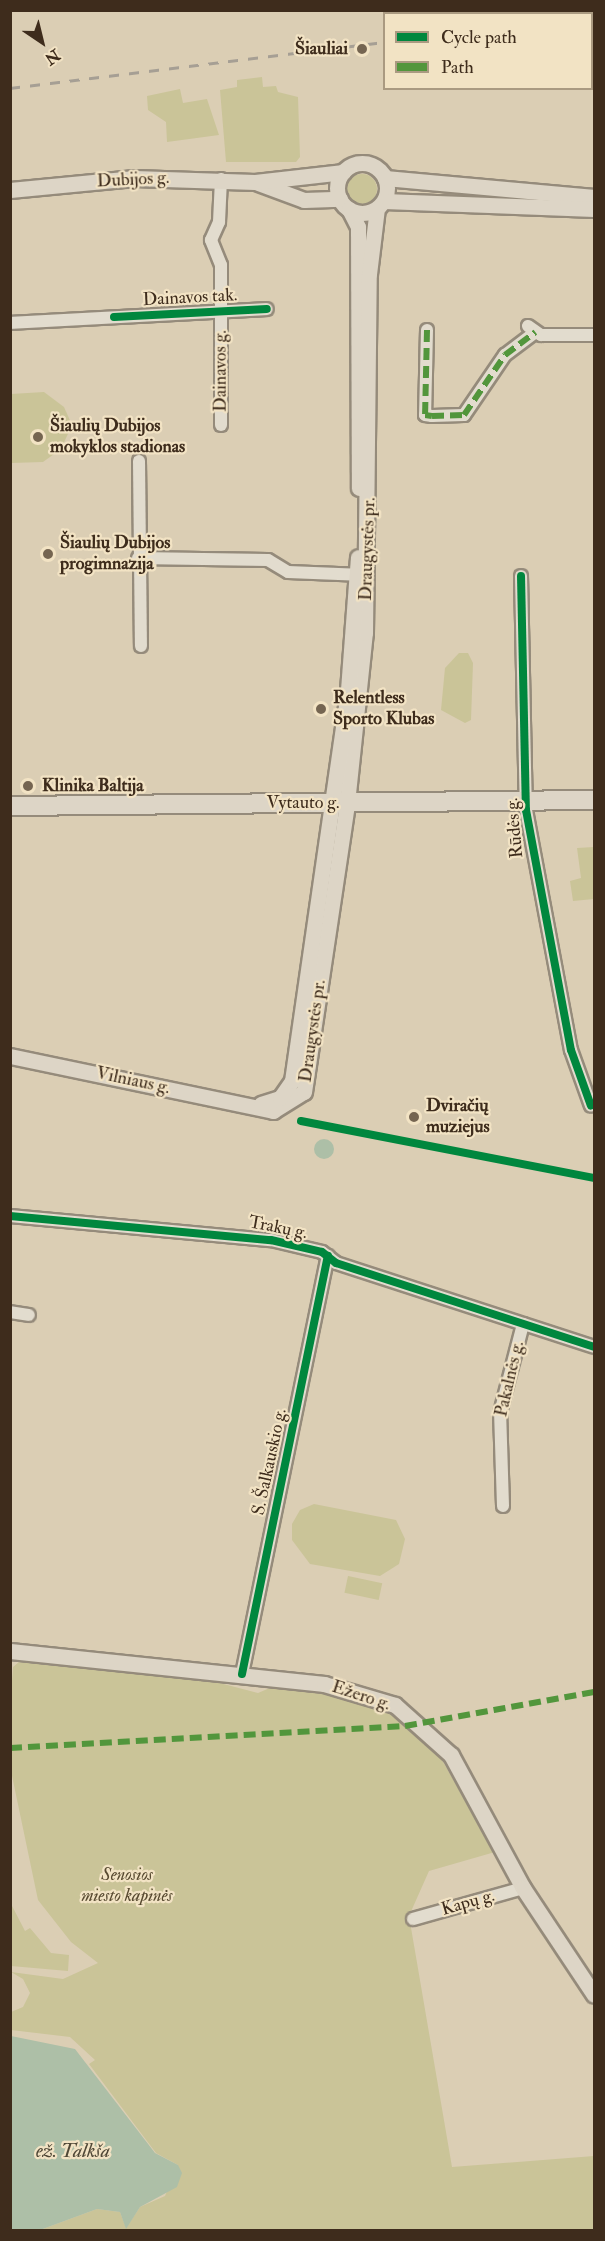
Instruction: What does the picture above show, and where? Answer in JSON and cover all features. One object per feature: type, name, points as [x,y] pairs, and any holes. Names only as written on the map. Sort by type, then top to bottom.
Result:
[{"type":"highway","name":"Vytauto g.","points":[[10,806],[594,800]]},
{"type":"main road","points":[[594,197],[385,178],[368,163],[343,172],[344,204],[363,213],[380,204],[594,209]]},
{"type":"main road","name":"Dubijos g.","points":[[10,190],[134,178],[221,178],[255,182],[343,172]]},
{"type":"main road","points":[[380,204],[385,178]]},
{"type":"main road","name":"Dubijos g.","points":[[255,182],[304,200],[344,204]]},
{"type":"main road","name":"Draugystės pr.","points":[[344,204],[358,227],[363,575]]},
{"type":"main road","name":"Draugystės pr.","points":[[256,1105],[283,1109],[304,1092],[340,803],[363,575],[369,274],[380,204]]},
{"type":"main road","name":"Vilniaus g.","points":[[10,1056],[256,1105]]},
{"type":"main road","name":"Ežero g.","points":[[10,1651],[242,1674],[344,1687],[384,1700],[420,1722],[464,1774],[523,1888],[594,1995]]},
{"type":"street","name":"Dainavos g.","points":[[220,425],[220,265],[212,255],[211,240],[219,222],[221,178]]},
{"type":"street","name":"Dainavos tak.","points":[[10,323],[267,309]]},
{"type":"street","points":[[428,330],[425,416],[464,415],[505,355],[531,329],[594,335]]},
{"type":"street","points":[[139,461],[138,558],[141,646]]},
{"type":"street","points":[[138,558],[268,560],[288,572],[363,575]]},
{"type":"street","name":"Rūdės g.","points":[[521,576],[526,800],[536,885],[568,1038],[591,1106]]},
{"type":"street","name":"Trakų g.","points":[[10,1216],[244,1236],[328,1256],[336,1263],[594,1347]]},
{"type":"street","name":"S. Šalkauskio g.","points":[[242,1674],[328,1256]]},
{"type":"street","points":[[10,1312],[29,1315]]},
{"type":"street","name":"Pakalnės g.","points":[[503,1506],[500,1413],[523,1324]]},
{"type":"street","name":"Kapų g.","points":[[414,1919],[523,1888]]},
{"type":"green space","points":[[262,77],[263,87],[276,86],[278,92],[298,97],[300,157],[296,162],[226,162],[220,90],[237,87],[237,80]]},
{"type":"green space","points":[[180,89],[183,103],[207,99],[219,135],[167,142],[166,122],[148,110],[147,96]]},
{"type":"green space","points":[[362,174],[373,178],[377,189],[373,200],[362,204],[351,200],[347,189],[351,178]]},
{"type":"green space","name":"Šiaulių Dubijos mokyklos stadionas","points":[[44,392],[64,407],[72,425],[61,449],[43,462],[11,463],[11,394]]},
{"type":"green space","points":[[459,653],[468,653],[473,663],[471,720],[465,723],[441,710],[445,668]]},
{"type":"green space","points":[[594,847],[594,899],[573,901],[570,881],[581,878],[577,848]]},
{"type":"green space","points":[[314,1504],[396,1520],[405,1539],[399,1564],[380,1576],[310,1564],[292,1540],[292,1524],[300,1510]]},
{"type":"green space","points":[[348,1576],[382,1583],[379,1600],[344,1593]]},
{"type":"green space","name":"Senosios miesto kapinės","points":[[19,1662],[212,1681],[258,1693],[272,1687],[344,1697],[391,1712],[435,1748],[495,1852],[429,1871],[409,1916],[452,2167],[594,2156],[593,2230],[40,2230],[97,2209],[120,2212],[126,2228],[140,2207],[165,2196],[178,2165],[156,2153],[89,2064],[95,2060],[70,2037],[11,2030],[11,2012],[23,2007],[30,1993],[23,1979],[11,1972],[63,1979],[98,1963],[71,1942],[38,1900],[11,1771],[11,1694],[13,1667]]},
{"type":"green space","points":[[10,1902],[25,1931],[30,1928],[51,1953],[69,1955],[68,1971],[11,1966]]},
{"type":"water","points":[[324,1139],[331,1142],[334,1149],[331,1156],[324,1159],[317,1156],[314,1149],[317,1142]]},
{"type":"water","name":"ež. Talkša","points":[[11,2036],[75,2049],[155,2153],[178,2165],[182,2173],[177,2187],[140,2207],[126,2229],[120,2212],[97,2209],[40,2230],[11,2230]]},
{"type":"railway","points":[[10,88],[383,42]]},
{"type":"marked path","points":[[427,330],[425,415],[432,416],[464,415],[505,355],[535,332]]},
{"type":"marked path","points":[[10,1748],[405,1726],[594,1692]]},
{"type":"cycle path","points":[[114,317],[267,309]]},
{"type":"cycle path","points":[[521,576],[526,810],[571,1050],[591,1106]]},
{"type":"cycle path","points":[[301,1121],[594,1178]]},
{"type":"cycle path","points":[[10,1216],[271,1240],[322,1252],[336,1263],[594,1347]]},
{"type":"cycle path","points":[[242,1674],[328,1256]]},
{"type":"place","name":"Šiauliai","points":[[362,49]]},
{"type":"place","name":"Šiaulių Dubijos mokyklos stadionas","points":[[38,437]]},
{"type":"place","name":"Šiaulių Dubijos progimnazija","points":[[48,554]]},
{"type":"place","name":"Relentless Sporto Klubas","points":[[321,709]]},
{"type":"place","name":"Klinika Baltija","points":[[28,786]]},
{"type":"place","name":"Dviračių muziejus","points":[[414,1117]]}]
